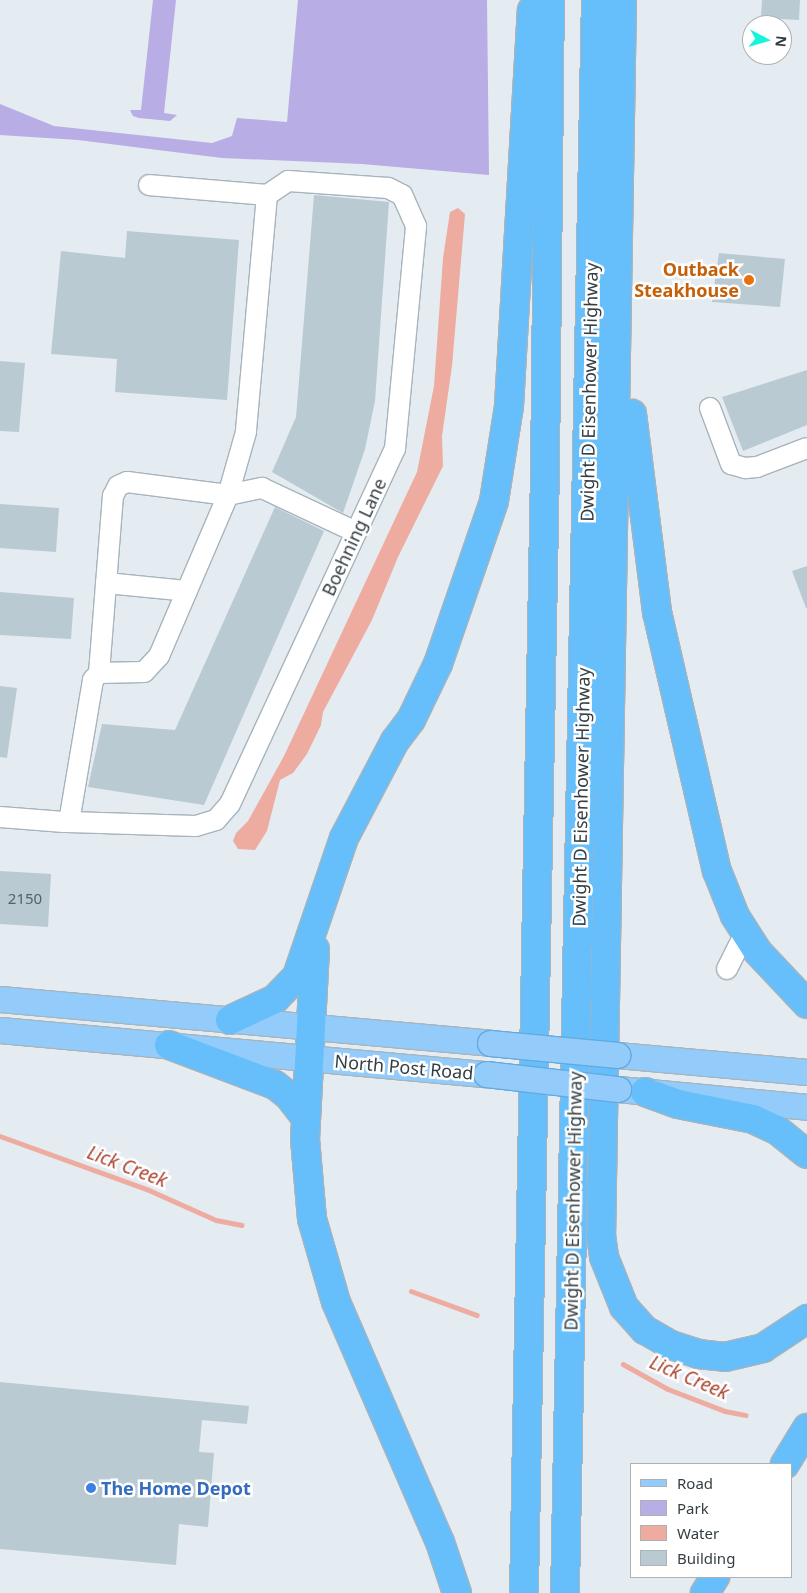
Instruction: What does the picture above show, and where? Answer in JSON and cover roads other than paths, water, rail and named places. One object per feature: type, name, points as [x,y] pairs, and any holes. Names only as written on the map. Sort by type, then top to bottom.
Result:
[{"type":"highway","points":[[230,1020],[264,1006],[289,987],[297,976],[328,878],[355,814],[395,741],[411,720],[438,664],[494,501],[509,406],[532,0]]},
{"type":"highway","points":[[524,1593],[545,480],[550,0]]},
{"type":"highway","name":"Dwight D Eisenhower Highway","points":[[565,1593],[596,0]]},
{"type":"highway","points":[[622,0],[601,1235],[604,1257],[624,1308],[645,1330],[671,1345],[698,1354],[725,1356],[763,1348],[807,1319]]},
{"type":"highway","points":[[621,136],[631,409],[646,539],[672,684],[717,871],[745,933],[770,968],[807,1004]]},
{"type":"highway","points":[[318,910],[311,1058],[305,1117],[309,1198],[328,1277],[440,1542],[457,1593]]},
{"type":"highway","points":[[169,1045],[275,1085],[288,1095],[305,1117]]},
{"type":"highway","points":[[645,1092],[678,1104],[753,1119],[777,1130],[807,1154]]},
{"type":"highway","points":[[786,1463],[807,1428]]},
{"type":"highway","points":[[705,1593],[714,1578]]},
{"type":"main road","name":"North Post Road","points":[[0,999],[807,1072]]},
{"type":"main road","name":"North Post Road","points":[[0,1030],[486,1074],[645,1092],[807,1107]]},
{"type":"street","name":"Boehning Lane","points":[[69,822],[196,826],[212,823],[230,804],[395,449],[416,226],[402,194],[388,188],[288,180],[267,195]]},
{"type":"street","points":[[98,673],[144,672],[159,656],[228,495],[246,432],[267,195],[149,185]]},
{"type":"street","points":[[710,408],[731,464],[745,468],[756,467],[807,448]]},
{"type":"street","points":[[0,817],[69,822],[93,680],[98,673],[113,496],[118,486],[127,482],[228,495],[262,488],[356,532]]},
{"type":"street","points":[[106,583],[187,591]]},
{"type":"street","points":[[727,969],[745,933]]},
{"type":"water","points":[[458,208],[465,214],[452,366],[442,436],[443,466],[398,557],[372,620],[323,712],[321,725],[307,754],[293,773],[280,780],[267,831],[255,850],[238,849],[233,841],[236,833],[248,821],[284,756],[417,472],[434,386],[443,258],[450,212]]},
{"type":"waterway","name":"Lick Creek","points":[[0,1136],[149,1190],[216,1220],[242,1225]]},
{"type":"waterway","name":"Lick Creek","points":[[411,1291],[477,1315]]},
{"type":"waterway","name":"Lick Creek","points":[[623,1364],[668,1389],[725,1411],[746,1415]]},
{"type":"place","name":"Outback Steakhouse","points":[[749,280]]},
{"type":"place","name":"The Home Depot","points":[[91,1488]]}]
